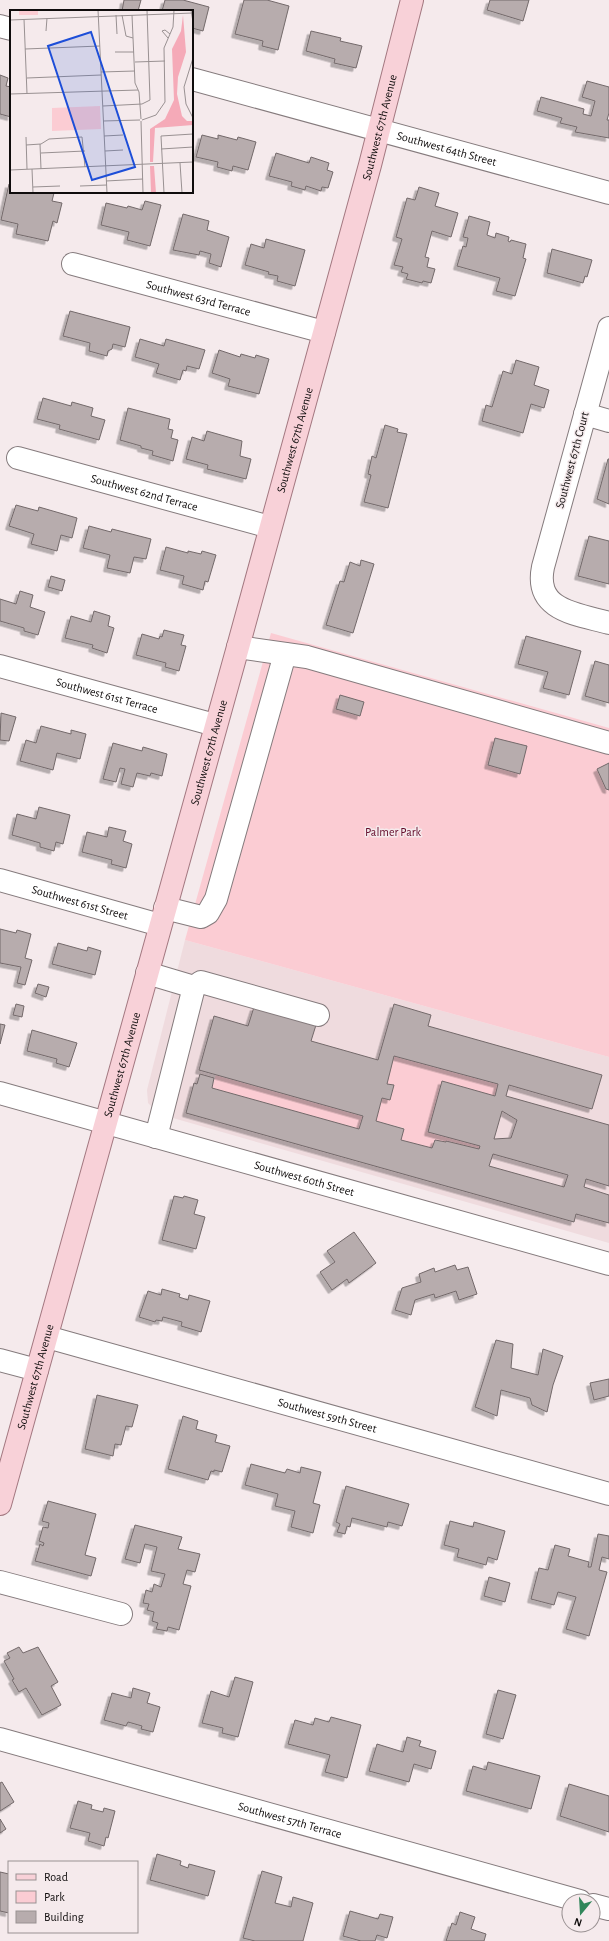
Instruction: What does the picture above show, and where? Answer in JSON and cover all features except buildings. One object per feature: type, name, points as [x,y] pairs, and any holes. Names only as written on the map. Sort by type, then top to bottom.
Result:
[{"type":"main road","name":"Southwest 67th Avenue","points":[[0,1504],[215,725],[238,647],[379,129],[412,0]]},
{"type":"street","points":[[0,26],[10,29]]},
{"type":"street","name":"Southwest 64th Street","points":[[193,79],[609,193]]},
{"type":"street","name":"Southwest 63rd Terrace","points":[[73,264],[324,332]]},
{"type":"street","name":"Southwest 67th Court","points":[[609,328],[543,567],[541,580],[543,592],[549,600],[558,607],[609,623]]},
{"type":"street","points":[[585,414],[609,421]]},
{"type":"street","name":"Southwest 62nd Terrace","points":[[18,458],[270,527]]},
{"type":"street","points":[[238,647],[307,657],[609,743]]},
{"type":"street","name":"Southwest 61st Street","points":[[0,880],[162,917],[201,917],[208,913],[216,899],[285,654]]},
{"type":"street","name":"Southwest 61st Terrace","points":[[0,666],[215,725]]},
{"type":"street","points":[[147,973],[194,987]]},
{"type":"street","points":[[156,1137],[194,987],[201,982],[318,1016]]},
{"type":"street","name":"Southwest 60th Street","points":[[0,1093],[609,1264]]},
{"type":"street","name":"Southwest 59th Street","points":[[46,1337],[609,1494]]},
{"type":"street","points":[[0,1360],[37,1370]]},
{"type":"street","points":[[0,1582],[121,1614]]},
{"type":"street","name":"Southwest 57th Terrace","points":[[0,1739],[561,1896]]},
{"type":"shaded area","points":[[185,940],[609,1057],[609,1243],[159,1114],[148,1103],[147,1090]]},
{"type":"green space","name":"Palmer Park","points":[[271,633],[609,728],[609,1057],[185,940]]},
{"type":"green space","points":[[394,1056],[498,1084],[495,1096],[442,1081],[480,1146],[479,1149],[446,1141],[435,1140],[432,1148],[401,1140],[404,1128],[376,1121],[382,1098],[390,1100],[394,1086],[387,1084]]},
{"type":"green space","points":[[216,1074],[363,1116],[359,1129],[212,1088]]}]
